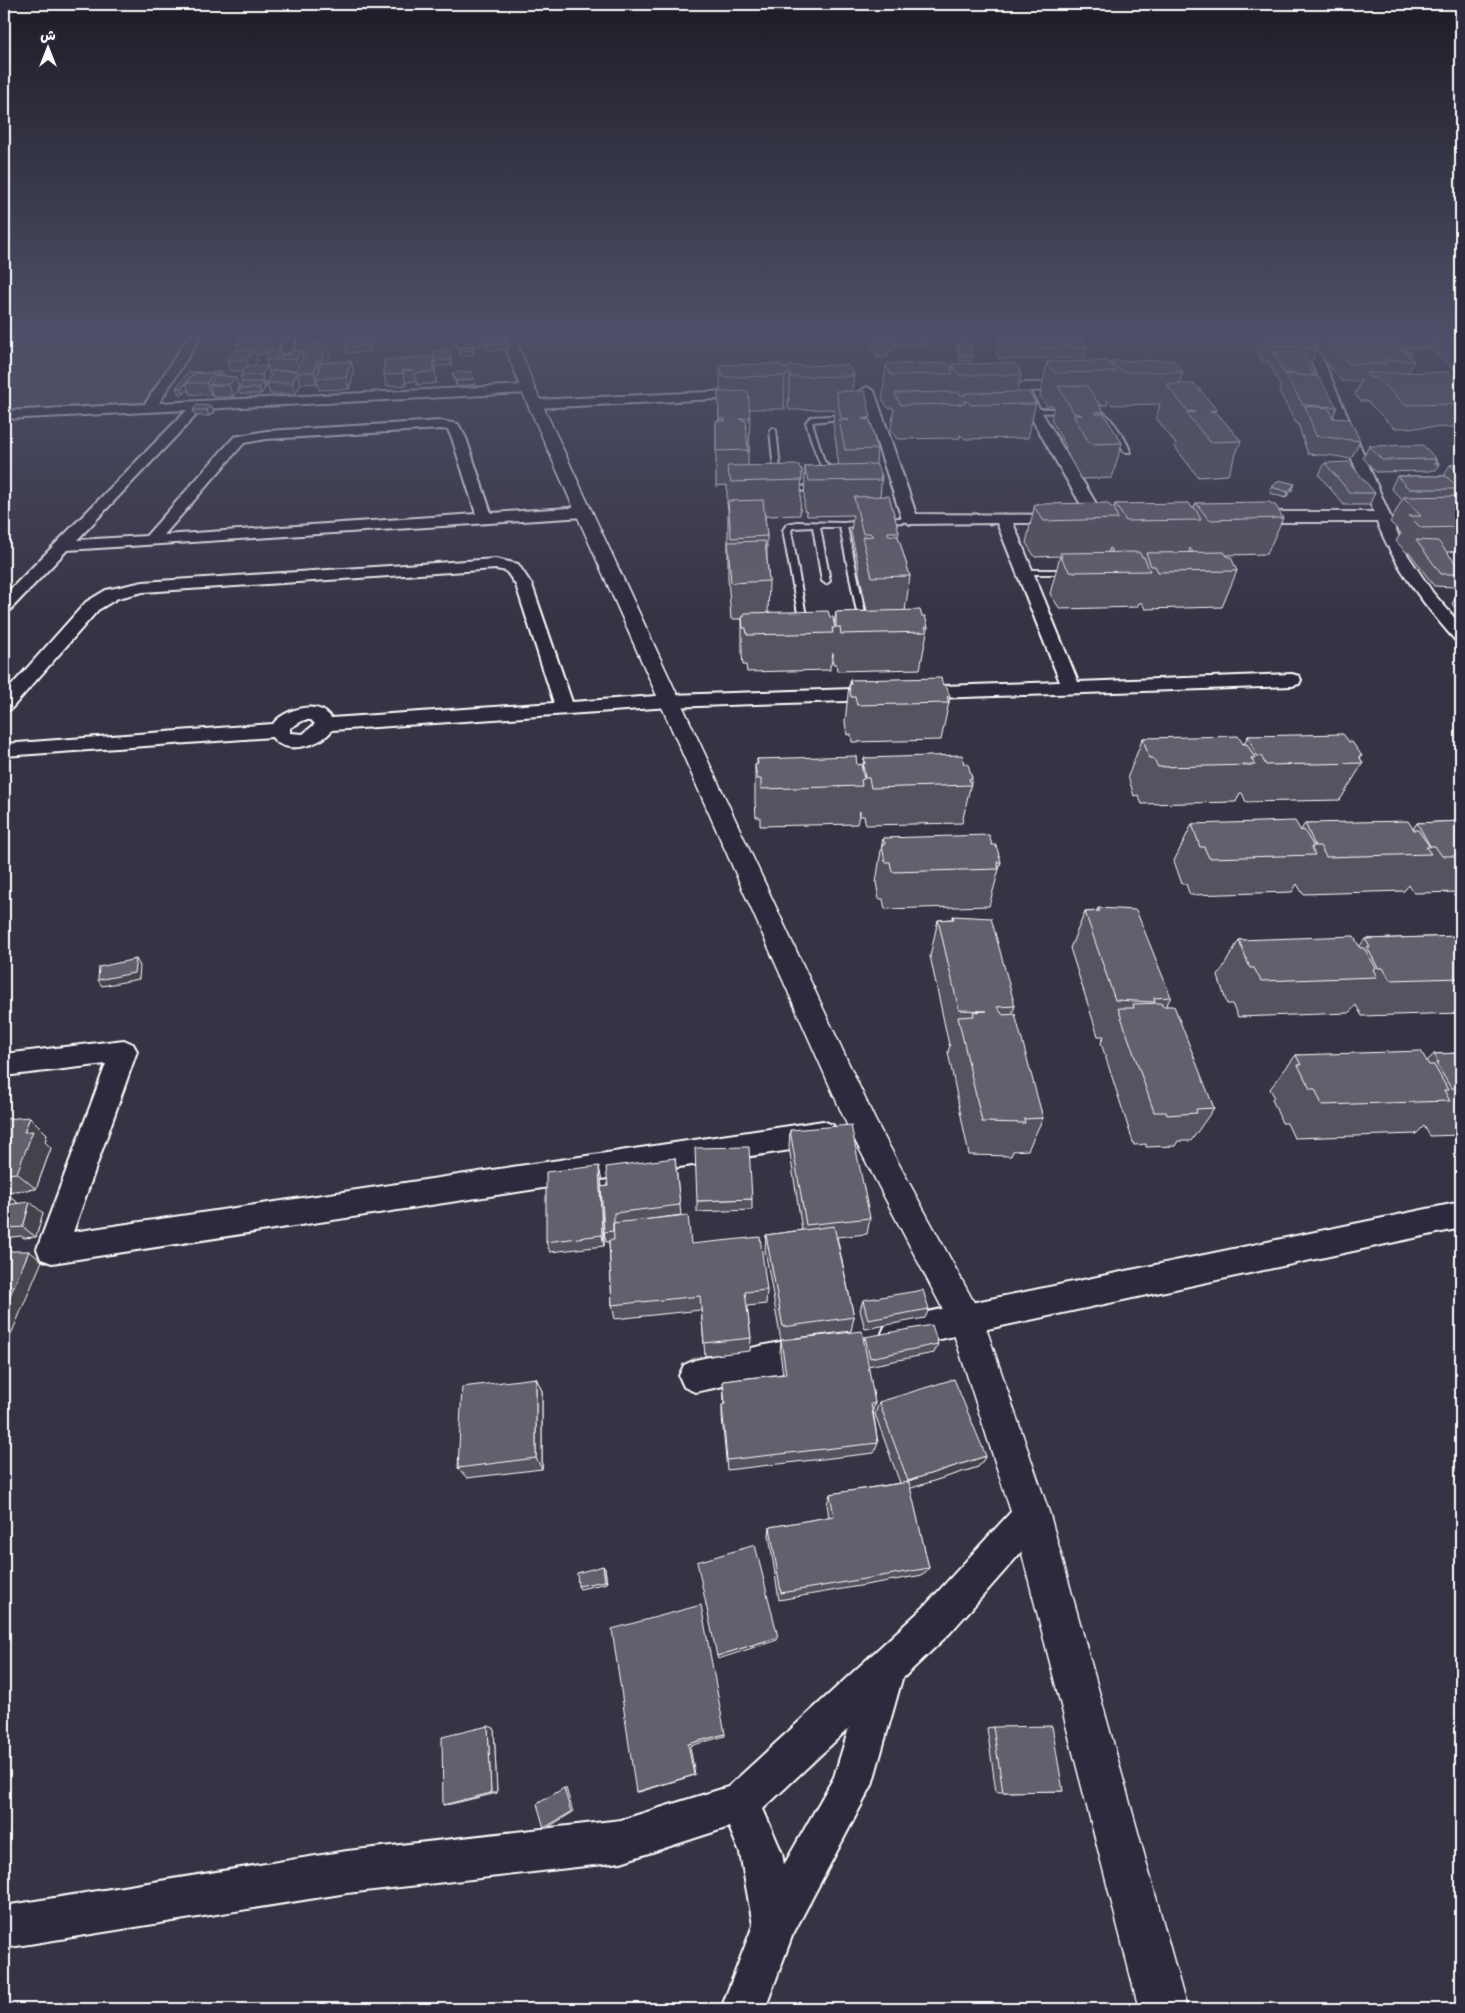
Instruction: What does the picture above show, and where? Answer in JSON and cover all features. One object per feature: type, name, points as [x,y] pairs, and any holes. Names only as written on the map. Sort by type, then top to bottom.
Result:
[{"type":"street","points":[[4,606],[175,430]]},
{"type":"street","points":[[150,541],[238,440],[266,435],[355,430]]},
{"type":"street","points":[[455,430],[459,438],[485,518]]},
{"type":"street","points":[[547,430],[864,1127],[966,1319],[1031,1515],[1163,2009]]},
{"type":"street","points":[[876,430],[910,519],[1116,517]]},
{"type":"street","points":[[1042,430],[1096,517]]},
{"type":"street","points":[[1348,430],[1397,551],[1426,596],[1461,636]]},
{"type":"street","points":[[62,546],[584,512]]},
{"type":"street","points":[[1234,517],[1383,517]]},
{"type":"street","points":[[1004,518],[1071,687]]},
{"type":"street","points":[[4,706],[92,606],[112,594],[143,587],[496,564],[512,567],[524,585],[565,708]]},
{"type":"street","points":[[4,750],[279,730],[282,737],[302,741],[314,737],[322,731],[325,724],[670,701],[1292,680]]},
{"type":"street","points":[[4,1065],[124,1050],[52,1249],[864,1127]]},
{"type":"street","points":[[695,1376],[1461,1215]]},
{"type":"street","points":[[4,1927],[347,1872],[621,1841],[740,1804],[937,1620],[1031,1515]]},
{"type":"street","points":[[743,2009],[774,1925],[852,1785],[886,1668]]},
{"type":"street","points":[[740,1804],[760,1853],[774,1925]]},
{"type":"lane","points":[[773,430],[779,488],[798,490],[830,488],[827,468],[818,454],[811,430]]},
{"type":"lane","points":[[1113,430],[1127,450]]},
{"type":"lane","points":[[812,634],[804,631],[787,530],[790,526],[797,524],[843,525],[910,519]]},
{"type":"lane","points":[[816,524],[826,581]]},
{"type":"lane","points":[[843,525],[864,626],[860,632]]},
{"type":"lane","points":[[1025,572],[1083,572]]},
{"type":"building","points":[[716,430],[747,430],[748,450],[716,451]]},
{"type":"building","points":[[841,430],[872,430],[877,449],[845,450]]},
{"type":"building","points":[[1082,430],[1114,430],[1122,443],[1090,444]]},
{"type":"building","points":[[1200,430],[1231,430],[1241,441],[1210,442]]},
{"type":"building","points":[[1314,430],[1355,430],[1360,441],[1316,436]]},
{"type":"building","points":[[1423,445],[1436,459],[1382,460],[1369,446]]},
{"type":"building","points":[[1349,462],[1375,493],[1350,493],[1325,463]]},
{"type":"building","points":[[876,464],[882,476],[880,476],[881,480],[809,481],[808,476],[806,476],[805,466]]},
{"type":"building","points":[[799,465],[800,469],[802,469],[802,480],[731,482],[727,469],[728,466]]},
{"type":"building","points":[[1450,465],[1461,465],[1461,476]]},
{"type":"building","points":[[1397,476],[1446,476],[1459,489],[1409,489]]},
{"type":"building","points":[[1279,480],[1295,484],[1288,492],[1272,487]]},
{"type":"building","points":[[889,496],[899,532],[888,532],[888,535],[898,536],[910,576],[872,577],[862,537],[873,536],[870,533],[863,534],[854,497]]},
{"type":"building","points":[[1461,496],[1461,527],[1421,528],[1409,516],[1421,516],[1403,497]]},
{"type":"building","points":[[763,500],[767,536],[731,538],[728,501]]},
{"type":"building","points":[[1269,502],[1276,506],[1283,518],[1209,520],[1196,503]]},
{"type":"building","points":[[1108,503],[1111,507],[1114,507],[1118,519],[1044,521],[1034,507],[1035,504]]},
{"type":"building","points":[[1189,503],[1192,508],[1195,508],[1201,520],[1126,521],[1115,504]]},
{"type":"building","points":[[1416,540],[1438,541],[1461,570],[1461,574],[1441,574]]},
{"type":"building","points":[[765,541],[769,581],[731,583],[728,542]]},
{"type":"building","points":[[1139,552],[1144,557],[1150,571],[1070,572],[1060,557],[1062,557],[1060,553]]},
{"type":"building","points":[[1224,552],[1228,557],[1231,557],[1237,571],[1158,572],[1155,566],[1151,566],[1146,553]]},
{"type":"building","points":[[920,610],[922,616],[925,616],[928,627],[925,627],[927,632],[841,634],[840,627],[836,627],[836,612]]},
{"type":"building","points":[[828,611],[830,617],[833,617],[835,628],[832,628],[833,633],[747,635],[746,628],[743,628],[742,617],[744,617],[744,613]]},
{"type":"building","points":[[941,678],[943,685],[946,685],[950,697],[947,697],[949,703],[857,705],[855,697],[851,697],[849,685],[851,685],[850,680]]},
{"type":"building","points":[[1343,734],[1349,742],[1352,742],[1362,756],[1359,756],[1363,763],[1266,765],[1261,756],[1257,756],[1248,736]]},
{"type":"building","points":[[1238,736],[1243,744],[1247,744],[1255,758],[1251,758],[1255,765],[1158,767],[1153,758],[1149,758],[1143,738]]},
{"type":"building","points":[[962,755],[964,764],[968,764],[972,778],[969,779],[971,785],[871,788],[869,778],[865,778],[864,758]]},
{"type":"building","points":[[856,756],[857,765],[861,764],[864,779],[861,780],[862,786],[761,789],[761,779],[757,779],[755,765],[758,764],[757,759]]},
{"type":"building","points":[[1295,821],[1301,831],[1304,830],[1314,847],[1311,847],[1315,855],[1209,858],[1204,847],[1200,847],[1192,824]]},
{"type":"building","points":[[1408,821],[1414,830],[1418,830],[1430,847],[1426,847],[1431,854],[1326,857],[1320,846],[1315,846],[1305,823]]},
{"type":"building","points":[[1461,821],[1461,856],[1442,856],[1435,846],[1430,846],[1417,823]]},
{"type":"building","points":[[989,835],[992,845],[996,845],[1001,862],[997,862],[999,869],[892,872],[890,862],[885,862],[882,845],[885,844],[883,838]]},
{"type":"building","points":[[1098,908],[1136,910],[1171,997],[1154,998],[1155,1002],[1115,1000],[1085,912],[1100,911]]},
{"type":"building","points":[[953,916],[991,918],[1015,1006],[997,1007],[1003,1015],[1015,1014],[1043,1118],[1024,1119],[1025,1123],[982,1122],[958,1017],[974,1016],[973,1012],[986,1011],[959,1010],[938,920],[954,919]]},
{"type":"building","points":[[1354,936],[1360,948],[1364,948],[1376,968],[1373,969],[1377,977],[1261,981],[1254,968],[1250,968],[1239,940]]},
{"type":"building","points":[[1461,936],[1461,978],[1390,980],[1383,968],[1378,968],[1365,939]]},
{"type":"building","points":[[136,959],[134,973],[98,980],[99,967]]},
{"type":"building","points":[[1161,1003],[1162,1006],[1174,1006],[1214,1108],[1196,1109],[1197,1113],[1167,1115],[1166,1112],[1154,1112],[1118,1008],[1134,1008],[1133,1004]]},
{"type":"building","points":[[1421,1051],[1429,1065],[1434,1065],[1448,1090],[1444,1090],[1450,1101],[1322,1105],[1315,1089],[1310,1089],[1298,1065],[1301,1065],[1296,1055]]},
{"type":"building","points":[[1461,1053],[1461,1098],[1455,1088],[1451,1088],[1436,1063],[1439,1063],[1434,1054]]},
{"type":"building","points":[[30,1117],[24,1132],[33,1131],[17,1173],[4,1174],[4,1119]]},
{"type":"building","points":[[851,1125],[870,1218],[806,1225],[790,1130]]},
{"type":"building","points":[[749,1147],[752,1199],[697,1201],[695,1148]]},
{"type":"building","points":[[675,1158],[680,1205],[614,1213],[613,1231],[604,1232],[601,1187],[608,1186],[606,1167]]},
{"type":"building","points":[[599,1166],[602,1235],[546,1242],[546,1172]]},
{"type":"building","points":[[30,1202],[23,1227],[10,1228],[11,1225],[4,1226],[4,1205]]},
{"type":"building","points":[[688,1215],[691,1244],[760,1237],[767,1290],[745,1292],[751,1338],[704,1343],[700,1296],[612,1305],[609,1240],[614,1240],[613,1223]]},
{"type":"building","points":[[834,1226],[854,1317],[783,1327],[766,1235]]},
{"type":"building","points":[[6,1251],[29,1251],[4,1309],[4,1255]]},
{"type":"building","points":[[923,1290],[929,1309],[868,1320],[863,1300]]},
{"type":"building","points":[[932,1325],[938,1344],[870,1358],[865,1337]]},
{"type":"building","points":[[862,1331],[875,1403],[871,1404],[878,1443],[727,1460],[722,1405],[725,1404],[723,1381],[786,1374],[781,1340]]},
{"type":"building","points":[[536,1378],[536,1458],[458,1468],[462,1387]]},
{"type":"building","points":[[954,1379],[986,1456],[908,1481],[879,1402]]},
{"type":"building","points":[[909,1482],[929,1568],[781,1593],[770,1527],[834,1516],[830,1494]]},
{"type":"building","points":[[755,1545],[778,1637],[717,1656],[697,1562]]},
{"type":"building","points":[[603,1566],[605,1581],[578,1586],[577,1573]]},
{"type":"building","points":[[701,1605],[725,1734],[688,1744],[694,1775],[636,1792],[612,1629]]},
{"type":"building","points":[[488,1726],[491,1793],[443,1805],[442,1737]]},
{"type":"building","points":[[1052,1726],[1063,1791],[1003,1792],[993,1727]]},
{"type":"building","points":[[564,1788],[571,1812],[544,1828],[537,1804]]}]
